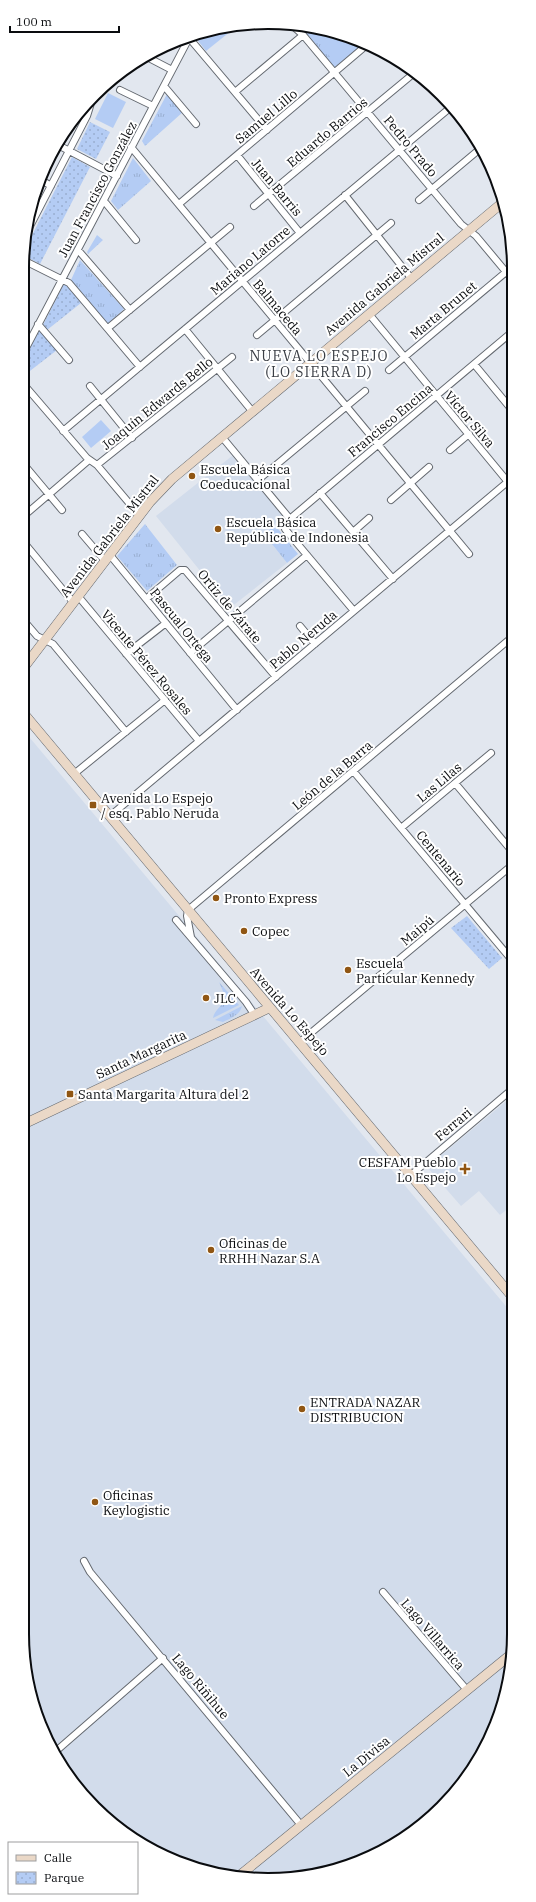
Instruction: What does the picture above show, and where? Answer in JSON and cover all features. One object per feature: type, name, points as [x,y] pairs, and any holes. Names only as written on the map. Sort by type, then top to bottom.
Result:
[{"type":"main road","name":"Avenida Gabriela Mistral","points":[[29,661],[140,516],[172,479],[499,206]]},
{"type":"main road","name":"Avenida Lo Espejo","points":[[29,720],[507,1290]]},
{"type":"main road","name":"Avenida Lo Espejo","points":[[29,728],[50,746]]},
{"type":"main road","name":"Santa Margarita","points":[[29,1122],[254,1014],[270,1008]]},
{"type":"main road","name":"La Divisa","points":[[245,1872],[505,1659]]},
{"type":"street","name":"Pedro Prado","points":[[298,31],[462,224],[476,236],[506,272]]},
{"type":"street","points":[[235,92],[303,35]]},
{"type":"street","points":[[188,43],[235,92],[267,130]]},
{"type":"street","name":"Juan Francisco González","points":[[29,342],[104,201],[184,44]]},
{"type":"street","name":"Samuel Lillo","points":[[179,204],[363,49]]},
{"type":"street","points":[[152,59],[172,70]]},
{"type":"street","name":"Eduardo Barrios","points":[[254,206],[410,76]]},
{"type":"street","points":[[164,86],[196,124]]},
{"type":"street","points":[[120,90],[153,106]]},
{"type":"street","name":"Mariano Latorre","points":[[63,431],[448,110]]},
{"type":"street","points":[[36,210],[51,186],[69,151],[85,115]]},
{"type":"street","points":[[62,147],[117,176]]},
{"type":"street","name":"Balmaceda","points":[[131,148],[469,554]]},
{"type":"street","points":[[419,200],[477,152]]},
{"type":"street","name":"Juan Barris","points":[[237,156],[300,233]]},
{"type":"street","points":[[45,182],[51,186]]},
{"type":"street","points":[[345,195],[411,278]]},
{"type":"street","points":[[104,201],[136,240]]},
{"type":"street","points":[[257,335],[391,223]]},
{"type":"street","points":[[108,328],[230,227]]},
{"type":"street","points":[[78,250],[130,310]]},
{"type":"street","points":[[29,264],[69,282],[140,367]]},
{"type":"street","name":"Marta Brunet","points":[[388,370],[506,272]]},
{"type":"street","name":"Víctor Silva","points":[[369,314],[468,434],[507,478]]},
{"type":"street","points":[[38,324],[69,360]]},
{"type":"street","points":[[185,329],[252,411]]},
{"type":"street","name":"Francisco Encina","points":[[307,555],[284,526],[290,519],[507,337]]},
{"type":"street","name":"Joaquín Edwards Bello","points":[[97,466],[232,357]]},
{"type":"street","points":[[474,364],[507,404]]},
{"type":"street","points":[[90,386],[132,438]]},
{"type":"street","points":[[29,391],[63,431],[89,460],[97,466],[140,516]]},
{"type":"street","points":[[258,480],[365,391]]},
{"type":"street","points":[[450,450],[468,434]]},
{"type":"street","points":[[222,437],[290,519]]},
{"type":"street","name":"Joaquín Edwards Bello","points":[[29,512],[89,460]]},
{"type":"street","points":[[391,500],[429,467]]},
{"type":"street","points":[[29,471],[62,510]]},
{"type":"street","name":"Pablo Neruda","points":[[110,816],[507,484]]},
{"type":"street","points":[[320,493],[393,579]]},
{"type":"street","points":[[353,532],[368,518]]},
{"type":"street","name":"Pascual Ortega","points":[[82,534],[146,599],[237,710]]},
{"type":"street","name":"Vicente Pérez Rosales","points":[[29,548],[126,654],[199,741]]},
{"type":"street","points":[[190,653],[307,555],[354,611]]},
{"type":"street","name":"Ortiz de Zárate","points":[[146,599],[183,569],[276,677]]},
{"type":"street","points":[[126,654],[166,623]]},
{"type":"street","points":[[300,626],[315,644]]},
{"type":"street","points":[[29,627],[37,636],[53,644],[126,732]]},
{"type":"street","name":"León de la Barra","points":[[188,910],[354,772],[507,641]]},
{"type":"street","points":[[74,774],[165,700]]},
{"type":"street","name":"Las Lilas","points":[[401,828],[491,753]]},
{"type":"street","name":"Centenario","points":[[354,772],[507,954]]},
{"type":"street","points":[[455,783],[507,845]]},
{"type":"street","name":"Maipú","points":[[300,1042],[507,869]]},
{"type":"street","points":[[188,910],[187,916],[191,937]]},
{"type":"street","name":"Avenida Lo Espejo","points":[[176,920],[246,1002],[254,1014]]},
{"type":"street","name":"Ferrari","points":[[411,1175],[507,1094]]},
{"type":"street","name":"Lago Riñihue","points":[[84,1561],[90,1572],[302,1825]]},
{"type":"street","name":"Lago Villarrica","points":[[383,1592],[467,1690]]},
{"type":"street","points":[[59,1750],[163,1658]]},
{"type":"shaded area","name":"Escuela Básica República de Indonesia","points":[[232,456],[283,516],[264,534],[287,563],[230,608],[156,516]]},
{"type":"shaded area","points":[[29,737],[507,1307],[507,1634],[505,1665],[499,1696],[489,1725],[467,1767],[448,1792],[426,1814],[388,1841],[359,1855],[330,1865],[299,1871],[284,1872],[268,1873],[237,1871],[206,1865],[191,1860],[148,1841],[110,1814],[88,1792],[78,1779],[61,1754],[54,1740],[37,1696],[31,1665],[29,1634]]},
{"type":"shaded area","points":[[507,1100],[507,1209],[500,1215],[479,1191],[461,1206],[427,1167]]},
{"type":"green space","points":[[229,32],[206,51],[197,40]]},
{"type":"green space","points":[[303,32],[330,37],[359,47],[334,68]]},
{"type":"green space","points":[[335,39],[356,46],[335,63],[323,48]]},
{"type":"green space","points":[[108,93],[126,102],[113,128],[95,119]]},
{"type":"green space","points":[[167,94],[183,112],[145,146],[142,141]]},
{"type":"green space","points":[[90,122],[110,132],[96,159],[77,149]]},
{"type":"green space","points":[[72,157],[90,167],[40,264],[30,258],[31,237]]},
{"type":"green space","points":[[133,158],[151,181],[118,210],[111,201]]},
{"type":"green space","points":[[97,235],[103,240],[88,254],[87,252]]},
{"type":"green space","points":[[80,260],[124,309],[108,324],[71,280]]},
{"type":"green space","points":[[65,282],[81,303],[47,330],[43,325]]},
{"type":"green space","points":[[40,329],[57,350],[29,372],[29,350]]},
{"type":"green space","points":[[101,420],[111,431],[91,448],[82,437]]},
{"type":"green space","points":[[145,524],[177,565],[147,591],[117,556]]},
{"type":"green space","points":[[275,525],[298,554],[287,563],[264,534]]},
{"type":"green space","points":[[467,916],[502,958],[489,969],[451,928]]},
{"type":"green space","points":[[219,982],[239,1005],[213,1018],[226,998]]},
{"type":"green space","points":[[242,1006],[235,1016],[223,1022],[215,1020]]},
{"type":"place","name":"Escuela Básica Coeducacional","points":[[192,476]]},
{"type":"place","name":"Escuela Básica República de Indonesia","points":[[218,529]]},
{"type":"place","name":"Avenida Lo Espejo / esq. Pablo Neruda","points":[[93,805]]},
{"type":"place","name":"Pronto Express","points":[[216,898]]},
{"type":"place","name":"Copec","points":[[244,931]]},
{"type":"place","name":"Escuela Particular Kennedy","points":[[348,970]]},
{"type":"place","name":"JLC","points":[[206,998]]},
{"type":"place","name":"Santa Margarita Altura del 2","points":[[70,1094]]},
{"type":"place","name":"CESFAM Pueblo Lo Espejo","points":[[465,1169]]},
{"type":"place","name":"Oficinas de RRHH Nazar S.A","points":[[211,1250]]},
{"type":"place","name":"ENTRADA NAZAR DISTRIBUCION","points":[[302,1409]]},
{"type":"place","name":"Oficinas Keylogistic","points":[[95,1502]]},
{"type":"district","name":"NUEVA LO ESPEJO (LO SIERRA D)","points":[[319,364]]}]
